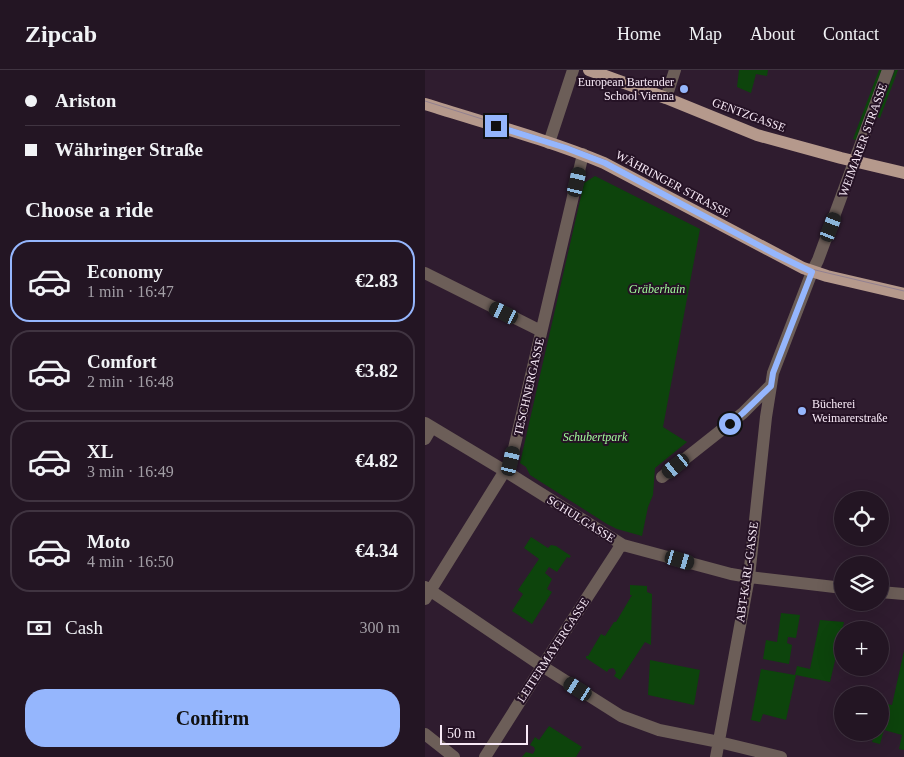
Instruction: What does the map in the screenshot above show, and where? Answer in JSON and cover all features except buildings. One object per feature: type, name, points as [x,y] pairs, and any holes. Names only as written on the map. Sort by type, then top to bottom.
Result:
[{"type":"main road","name":"GENTZGASSE","points":[[589,70],[667,98],[757,135],[904,173]]},
{"type":"main road","name":"WÄHRINGER STRASSE","points":[[425,104],[583,154],[605,163],[812,272],[904,294]]},
{"type":"street","points":[[549,143],[573,70]]},
{"type":"street","points":[[667,98],[675,70]]},
{"type":"street","name":"WEIMARER STRASSE","points":[[771,386],[773,373],[825,242],[888,70]]},
{"type":"street","name":"TESCHNERGASSE","points":[[427,592],[511,461],[583,154]]},
{"type":"street","points":[[425,273],[541,332]]},
{"type":"street","points":[[662,477],[743,413],[771,386]]},
{"type":"street","name":"ABT-KARL-GASSE","points":[[716,757],[749,578],[771,386]]},
{"type":"street","points":[[425,439],[429,425]]},
{"type":"street","name":"SCHULGASSE","points":[[429,425],[623,545],[749,578],[834,587]]},
{"type":"street","name":"LEITERMAYERGASSE","points":[[485,757],[615,553],[623,545]]},
{"type":"street","points":[[427,592],[621,716],[659,730],[781,757]]},
{"type":"street","points":[[889,593],[904,594]]},
{"type":"street","points":[[425,734],[454,757]]},
{"type":"green space","points":[[739,70],[768,70],[767,76],[756,74],[751,93],[737,87]]},
{"type":"green space","points":[[879,70],[882,70],[856,140],[853,139]]},
{"type":"green space","points":[[895,70],[898,70],[880,118],[877,117]]},
{"type":"green space","name":"Schubertpark","points":[[595,176],[700,229],[663,427],[687,442],[655,468],[653,495],[648,507],[642,536],[607,524],[530,475],[526,467],[520,463],[584,183]]},
{"type":"green space","points":[[531,537],[548,548],[551,545],[556,546],[571,556],[567,557],[557,572],[549,567],[545,573],[552,579],[547,589],[552,592],[532,624],[512,611],[523,594],[518,590],[539,559],[524,548]]},
{"type":"green space","points":[[630,585],[647,586],[647,592],[652,594],[651,645],[645,642],[620,680],[614,676],[616,673],[613,668],[607,672],[586,658],[586,656],[588,656],[601,634],[605,636],[614,622],[616,622],[632,595],[630,595]]},
{"type":"green space","points":[[781,613],[800,615],[796,638],[788,637],[787,643],[792,645],[789,664],[763,659],[766,640],[777,642]]},
{"type":"green space","points":[[820,620],[834,621],[834,665],[830,682],[796,675],[786,720],[763,714],[760,722],[751,720],[761,669],[795,675],[797,666],[810,669]]},
{"type":"green space","points":[[904,651],[904,750],[899,749],[902,735],[889,731],[889,704],[892,705]]},
{"type":"green space","points":[[650,660],[700,670],[694,705],[648,695]]},
{"type":"green space","points":[[549,726],[582,747],[576,757],[522,757],[526,752],[533,754],[534,747],[530,745],[535,737],[539,740]]},
{"type":"green space","points":[[872,741],[881,741],[880,744]]},
{"type":"tram line","points":[[425,101],[571,147],[605,160],[779,254],[811,269],[904,291]]},
{"type":"place","name":"European Bartender School Vienna","points":[[684,89]]},
{"type":"place","name":"Bücherei Weimarerstraße","points":[[802,411]]},
{"type":"route","points":[[496,126],[566,148],[605,163],[812,272],[773,373],[771,386],[730,424]]},
{"type":"park label","name":"Gräberhain","points":[[657,289]]}]
